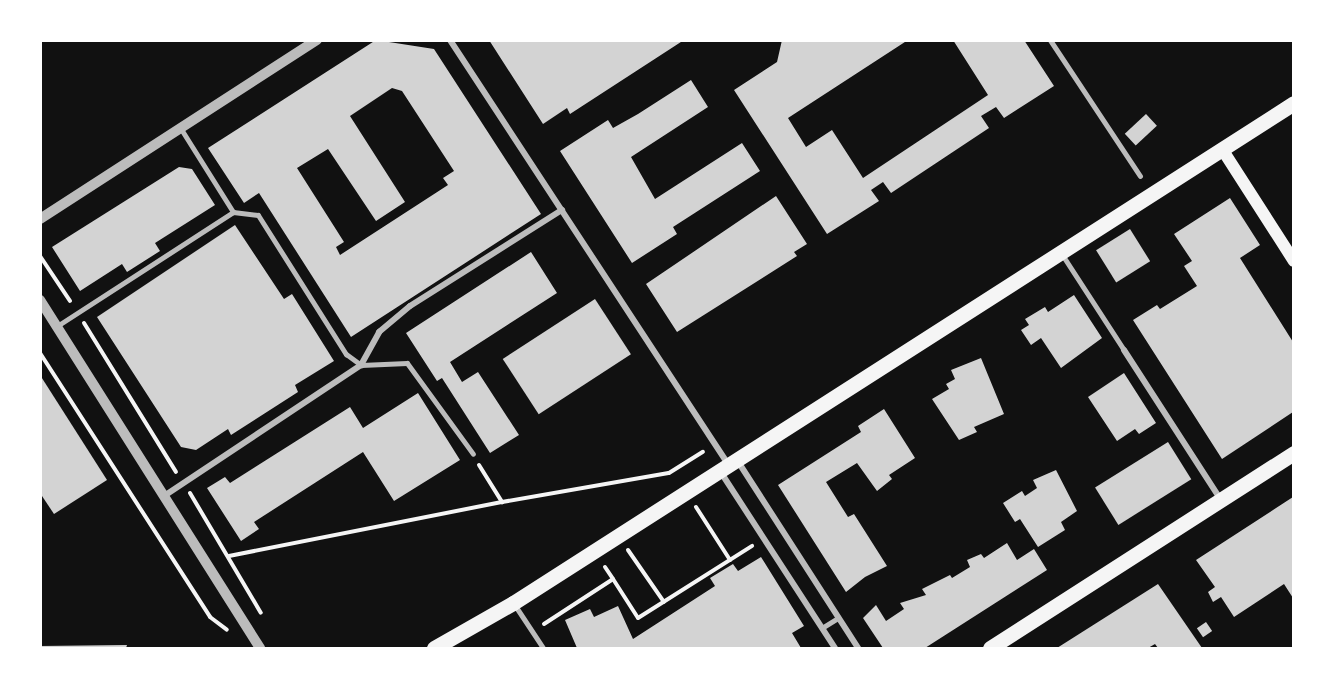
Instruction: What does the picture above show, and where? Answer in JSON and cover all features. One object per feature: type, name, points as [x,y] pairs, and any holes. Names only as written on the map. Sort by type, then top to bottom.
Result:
[{"type":"main road","points":[[434,648],[513,603],[617,534],[1293,103]]},
{"type":"main road","points":[[1222,149],[1293,261]]},
{"type":"main road","points":[[990,648],[1293,453]]},
{"type":"street","points":[[40,219],[317,40]]},
{"type":"street","points":[[1050,40],[1140,176]]},
{"type":"street","points":[[450,41],[716,445],[764,538],[835,648]]},
{"type":"street","points":[[181,129],[233,212]]},
{"type":"street","points":[[164,496],[361,365],[379,332],[410,306],[562,210]]},
{"type":"street","points":[[57,326],[233,212],[258,215],[346,354],[361,365],[407,363],[473,454]]},
{"type":"street","points":[[1061,253],[1221,500]]},
{"type":"street","points":[[40,300],[260,648]]},
{"type":"street","points":[[728,465],[858,648]]},
{"type":"street","points":[[513,603],[543,648]]},
{"type":"lane","points":[[822,628],[838,618]]},
{"type":"path","points":[[40,256],[184,483],[267,623]]},
{"type":"path","points":[[40,267],[45,264]]},
{"type":"path","points":[[40,352],[210,617],[235,636]]},
{"type":"path","points":[[229,556],[502,502],[669,474],[716,445]]},
{"type":"path","points":[[473,454],[502,502]]},
{"type":"path","points":[[686,492],[730,560]]},
{"type":"path","points":[[617,534],[664,602]]},
{"type":"path","points":[[532,632],[613,579],[638,618],[764,538]]},
{"type":"building","points":[[376,40],[434,49],[541,214],[351,337],[259,193],[244,203],[208,148]],"holes":[[[392,88],[402,91],[454,171],[443,178],[448,185],[340,255],[336,247],[344,242],[297,168],[328,149],[376,221],[405,202],[350,116]]]},
{"type":"building","points":[[489,40],[684,40],[570,114],[567,108],[543,124]]},
{"type":"building","points":[[782,40],[908,40],[788,118],[806,147],[832,130],[863,178],[988,95],[953,40],[1024,40],[1054,86],[1004,118],[996,107],[981,116],[989,128],[891,193],[883,182],[871,190],[879,201],[827,234],[734,90],[777,62]]},
{"type":"building","points":[[691,80],[708,107],[631,157],[655,199],[742,143],[760,171],[673,227],[677,234],[632,263],[560,151],[608,120],[613,128]]},
{"type":"building","points":[[1146,114],[1157,126],[1136,145],[1125,134]]},
{"type":"building","points":[[179,167],[192,169],[215,205],[155,243],[160,251],[127,272],[122,264],[80,291],[52,247]]},
{"type":"building","points":[[776,196],[807,244],[794,252],[797,256],[677,332],[646,284]]},
{"type":"building","points":[[1230,198],[1260,245],[1240,258],[1293,342],[1293,412],[1222,459],[1133,320],[1157,305],[1160,309],[1197,286],[1184,266],[1192,261],[1174,234]]},
{"type":"building","points":[[235,225],[284,299],[292,294],[334,361],[295,385],[298,392],[231,435],[228,429],[196,450],[181,447],[97,317]]},
{"type":"building","points":[[1130,229],[1150,261],[1116,282],[1096,250]]},
{"type":"building","points":[[531,252],[557,293],[450,362],[462,382],[478,372],[519,435],[490,453],[442,378],[437,381],[406,333]]},
{"type":"building","points":[[1074,295],[1102,338],[1061,368],[1041,338],[1031,345],[1021,330],[1029,325],[1025,319],[1045,307],[1048,312]]},
{"type":"building","points":[[595,299],[631,354],[539,414],[503,359]]},
{"type":"building","points":[[981,358],[1004,414],[974,427],[977,432],[959,440],[932,399],[949,389],[946,384],[955,379],[951,370]]},
{"type":"building","points":[[1124,373],[1156,423],[1139,434],[1135,429],[1117,441],[1088,397]]},
{"type":"building","points":[[40,375],[107,480],[54,514],[40,493]]},
{"type":"building","points":[[418,393],[460,460],[394,501],[363,452],[254,522],[259,529],[241,541],[207,488],[225,477],[230,483],[350,407],[363,428]]},
{"type":"building","points":[[884,409],[915,458],[889,475],[892,479],[877,491],[857,463],[826,482],[848,517],[854,514],[887,566],[865,577],[846,592],[778,485],[861,432],[858,426]]},
{"type":"building","points":[[1168,442],[1191,479],[1118,525],[1095,488]]},
{"type":"building","points":[[1056,470],[1077,511],[1061,522],[1065,530],[1038,547],[1020,519],[1015,522],[1003,503],[1022,491],[1025,496],[1037,488],[1033,480]]},
{"type":"building","points":[[1293,497],[1293,598],[1284,584],[1234,617],[1221,597],[1213,602],[1208,592],[1215,587],[1196,560]]},
{"type":"building","points":[[1007,543],[1017,560],[1034,549],[1047,570],[925,648],[883,648],[863,618],[876,605],[886,621],[904,609],[900,603],[926,595],[922,589],[950,575],[952,578],[970,567],[967,560],[981,554],[984,558]]},
{"type":"building","points":[[761,557],[804,626],[792,633],[801,648],[577,648],[565,620],[590,609],[594,617],[618,606],[633,639],[715,586],[710,578],[733,564],[738,571]]},
{"type":"building","points":[[1158,584],[1202,648],[1158,648],[1155,644],[1148,648],[1057,648]]},
{"type":"building","points":[[1206,622],[1212,631],[1203,637],[1197,628]]},
{"type":"building","points":[[127,645],[126,648],[40,648],[40,646]]}]
